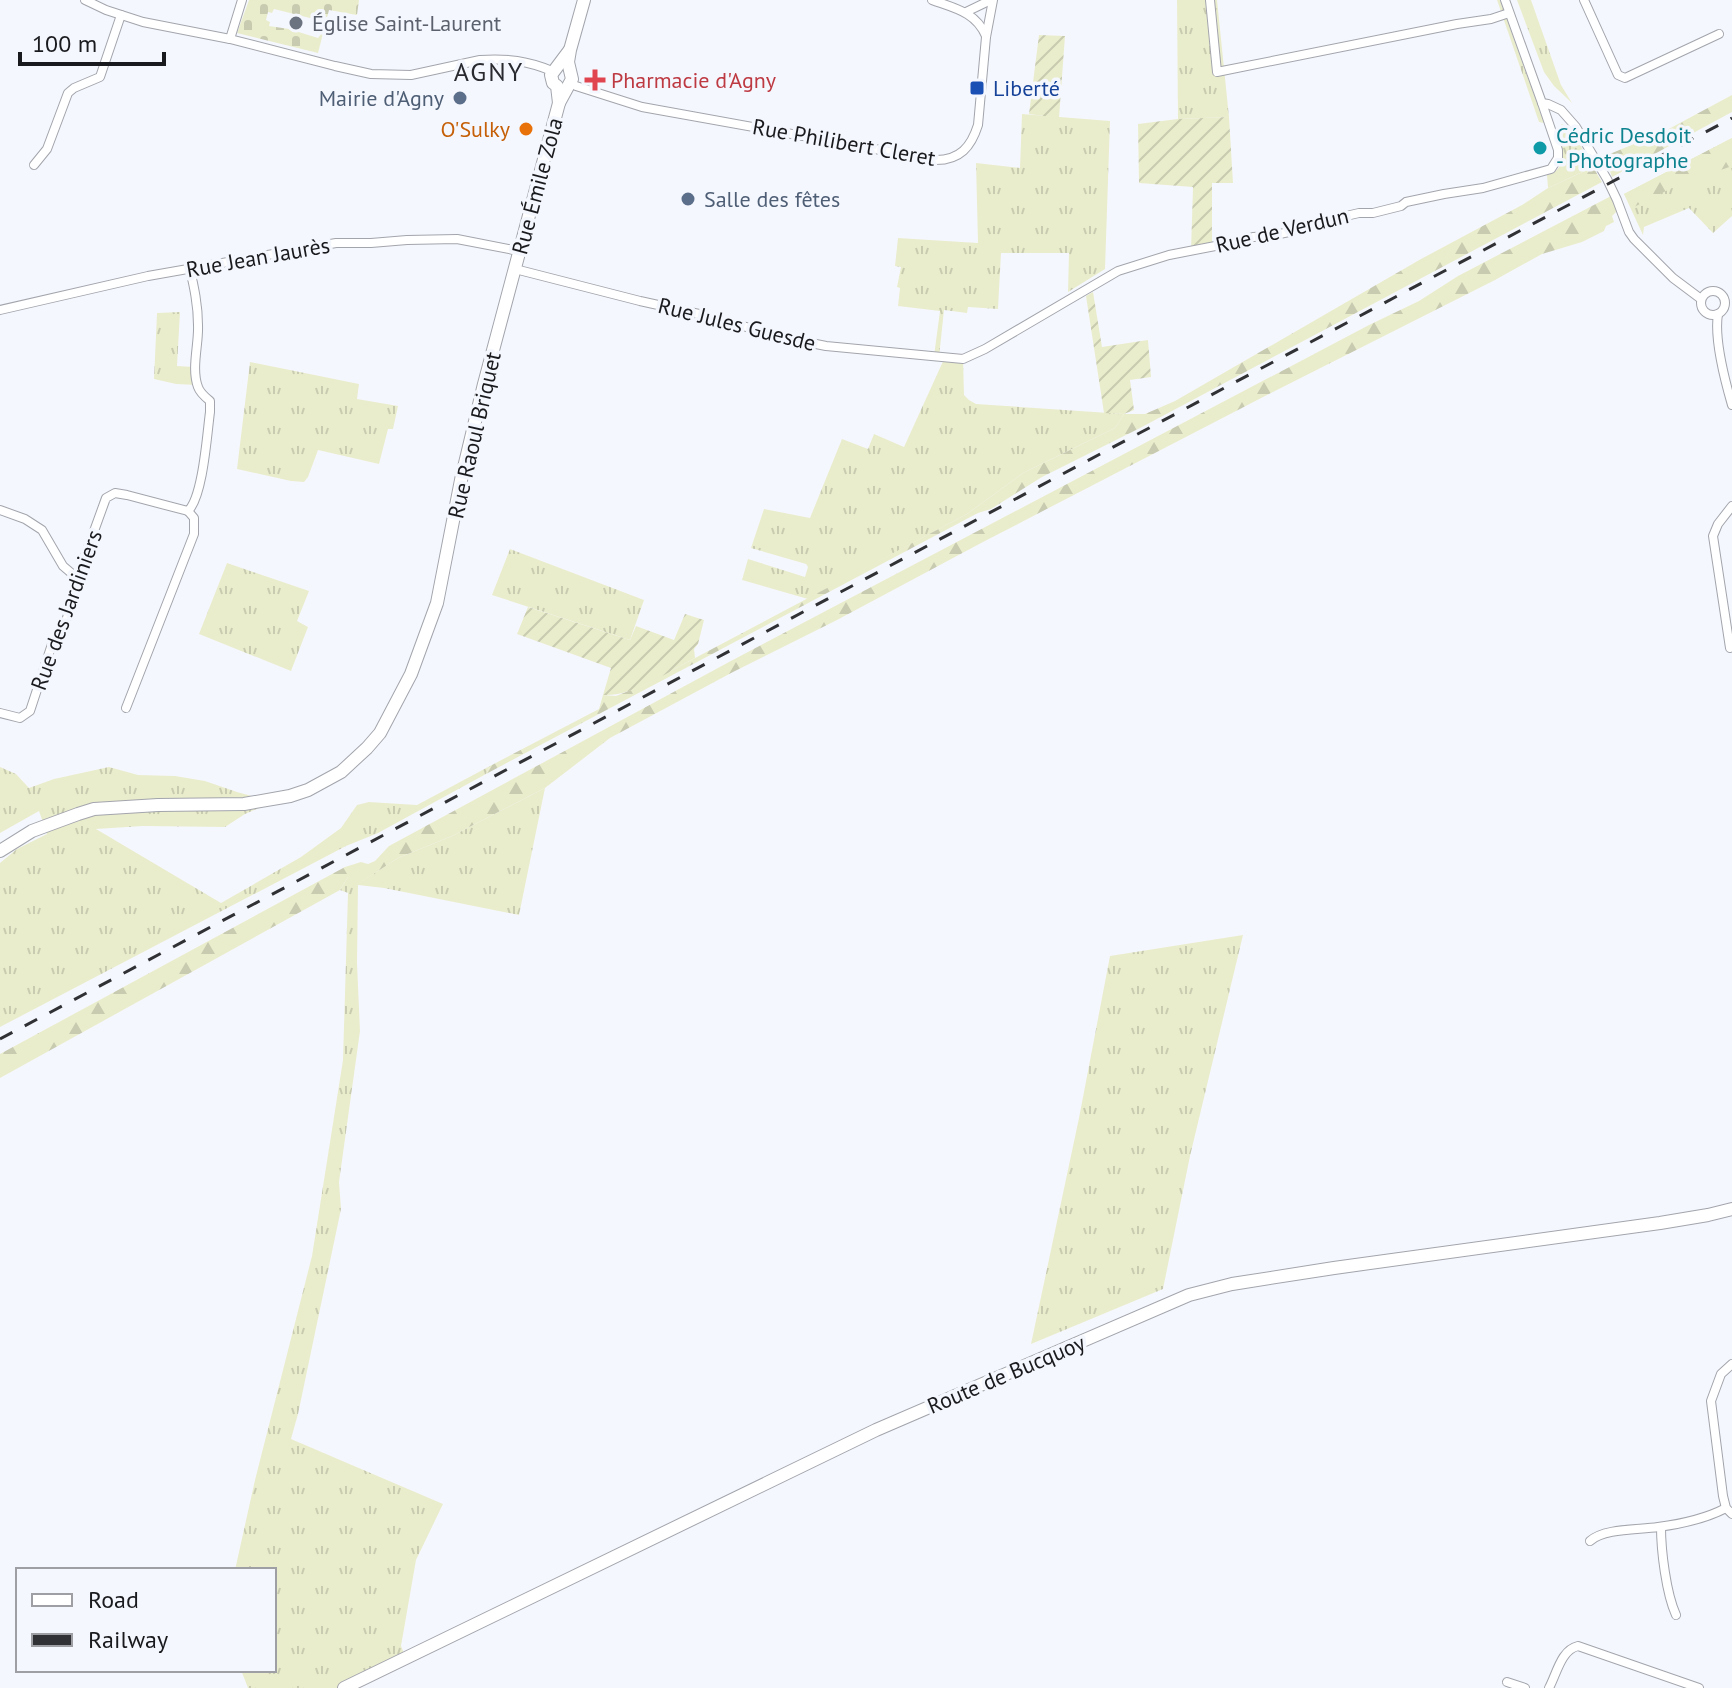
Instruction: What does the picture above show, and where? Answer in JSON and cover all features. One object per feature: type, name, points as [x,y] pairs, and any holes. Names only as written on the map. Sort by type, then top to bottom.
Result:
[{"type":"main road","name":"Rue Émile Zola","points":[[515,269],[584,0]]},
{"type":"main road","name":"Rue Raoul Briquet","points":[[0,851],[32,831],[94,809],[244,804],[290,796],[341,772],[380,733],[411,674],[437,603],[470,441],[515,269]]},
{"type":"main road","name":"Route de Bucquoy","points":[[344,1688],[876,1430],[1189,1295],[1232,1284],[1660,1223],[1732,1209]]},
{"type":"street","name":"Rue Philibert Cleret","points":[[85,0],[155,25],[388,76],[411,75],[480,60],[517,60],[562,77],[576,86],[642,107],[936,160],[960,154],[974,138],[992,0]]},
{"type":"street","points":[[230,39],[242,0]]},
{"type":"street","points":[[932,0],[966,12],[980,24],[986,37]]},
{"type":"street","points":[[966,12],[992,0]]},
{"type":"street","points":[[1210,0],[1217,72],[1491,19],[1506,4],[1542,103],[1561,110],[1576,127],[1607,179],[1634,239],[1673,278],[1701,299]]},
{"type":"street","points":[[1584,0],[1618,75],[1625,78],[1719,34]]},
{"type":"street","points":[[34,165],[47,149],[68,93],[100,77],[121,15]]},
{"type":"street","name":"Rue de Verdun","points":[[963,359],[1118,271],[1138,264],[1253,237],[1280,234],[1359,213],[1373,213],[1431,196],[1483,188],[1551,169],[1558,158],[1558,150],[1542,103]]},
{"type":"street","name":"Rue Jean Jaurès","points":[[0,310],[103,285],[336,243],[457,239],[519,251]]},
{"type":"street","points":[[126,708],[194,534],[194,518],[188,511],[194,506],[199,490],[210,401],[200,393],[197,385],[198,316],[190,269]]},
{"type":"street","name":"Rue Jules Guesde","points":[[515,269],[786,338],[826,346],[963,359]]},
{"type":"street","points":[[1724,297],[1732,290]]},
{"type":"street","points":[[1718,314],[1703,311],[1700,305],[1707,291],[1720,292],[1724,297],[1724,307],[1716,323],[1732,405]]},
{"type":"street","name":"Rue des Jardiniers","points":[[0,713],[20,718],[30,711],[53,641],[67,618],[77,578],[106,498],[115,493],[188,511]]},
{"type":"street","points":[[1730,648],[1713,536],[1732,506]]},
{"type":"street","points":[[0,510],[25,519],[42,530],[63,566],[77,578]]},
{"type":"street","points":[[1590,1541],[1603,1533],[1661,1527],[1729,1511],[1723,1496],[1711,1401],[1721,1374],[1732,1364]]},
{"type":"street","points":[[1661,1527],[1671,1605],[1676,1615]]},
{"type":"street","points":[[1549,1688],[1565,1653],[1572,1646],[1699,1688]]},
{"type":"street","points":[[1507,1682],[1525,1688]]},
{"type":"green space","points":[[249,0],[359,0],[357,15],[329,10],[318,53],[237,33]],"holes":[[[274,9],[322,21],[322,33],[318,38],[269,26],[270,22],[266,20],[268,12],[272,13]]]},
{"type":"green space","points":[[1177,0],[1217,0],[1229,117],[1178,119]]},
{"type":"green space","points":[[1497,0],[1500,0],[1544,123],[1539,122]]},
{"type":"green space","points":[[1517,0],[1531,0],[1561,85],[1572,103],[1544,72]]},
{"type":"green space","points":[[1039,35],[1065,36],[1059,118],[1029,114]]},
{"type":"green space","points":[[1732,95],[1732,112],[1612,177],[1605,156],[1665,131]]},
{"type":"green space","points":[[1022,114],[1110,121],[1105,269],[1068,292],[1069,253],[1001,253],[998,309],[968,307],[967,313],[944,310],[939,357],[934,356],[940,311],[898,306],[900,288],[897,287],[901,267],[895,266],[898,238],[978,243],[976,163],[1020,168]]},
{"type":"green space","points":[[1229,117],[1233,183],[1212,183],[1212,246],[1191,251],[1193,187],[1139,183],[1138,124]]},
{"type":"green space","points":[[1562,124],[1571,129],[1593,167],[1548,188],[1547,175],[1559,168],[1561,163],[1560,143],[1555,130]]},
{"type":"green space","points":[[1732,138],[1732,216],[1713,233],[1689,208],[1644,227],[1643,235],[1624,194]]},
{"type":"green space","points":[[1732,138],[1732,166],[1676,186],[1632,208],[1624,194]]},
{"type":"green space","points":[[1593,167],[1602,182],[1042,477],[991,509],[978,513],[486,774],[490,766],[599,709],[603,695],[616,696],[646,684],[967,514],[1023,473],[1115,428],[1124,414],[1145,414],[1175,401],[1421,259],[1548,188]]},
{"type":"green space","points":[[1611,196],[1617,211],[1612,216],[1614,222],[1604,231],[1582,242],[1542,254],[733,672],[610,738],[545,788],[452,836],[398,858],[358,884],[359,877],[348,877],[340,890],[0,1078],[0,1054],[345,867],[375,861],[389,846],[729,662],[1419,301],[1458,276]]},
{"type":"green space","points":[[1093,292],[1102,347],[1148,340],[1151,377],[1130,380],[1134,410],[1124,414],[1104,413],[1086,296]]},
{"type":"green space","points":[[180,312],[177,366],[195,367],[197,385],[154,379],[157,313]]},
{"type":"green space","points":[[945,357],[963,359],[964,395],[976,404],[1124,414],[1115,428],[1023,473],[967,514],[808,599],[742,580],[748,559],[805,577],[806,564],[751,548],[764,509],[810,518],[842,439],[868,449],[874,434],[904,447]]},
{"type":"green space","points":[[250,362],[359,384],[357,399],[398,406],[393,429],[388,429],[379,464],[318,450],[304,482],[237,469]]},
{"type":"green space","points":[[510,549],[644,600],[630,640],[492,595]]},
{"type":"green space","points":[[227,563],[309,591],[297,621],[308,627],[291,671],[199,634]]},
{"type":"green space","points":[[528,607],[630,640],[636,626],[674,640],[685,614],[704,620],[694,649],[695,658],[638,688],[603,695],[611,668],[517,634]]},
{"type":"green space","points":[[490,766],[486,774],[378,833],[346,846],[0,1027],[0,863],[17,849],[47,834],[39,811],[0,833],[0,767],[16,774],[29,788],[109,767],[138,775],[205,781],[273,802],[225,827],[96,829],[221,903],[301,857],[341,828],[357,805],[369,802],[417,805]]},
{"type":"green space","points":[[545,788],[519,915],[358,885],[360,1031],[339,1182],[341,1209],[291,1439],[443,1504],[416,1560],[401,1646],[406,1658],[344,1688],[248,1688],[242,1672],[276,1672],[276,1568],[235,1568],[312,1256],[343,1060],[348,893],[340,890],[348,877],[360,877],[359,883],[398,858],[452,836]]},
{"type":"green space","points":[[1243,935],[1190,1156],[1163,1289],[1031,1344],[1110,956]]},
{"type":"railway","points":[[0,1039],[1732,118]]},
{"type":"place","name":"Église Saint-Laurent","points":[[296,23]]},
{"type":"place","name":"Pharmacie d'Agny","points":[[595,80]]},
{"type":"place","name":"Liberté","points":[[977,88]]},
{"type":"place","name":"Mairie d'Agny","points":[[460,98]]},
{"type":"place","name":"O'Sulky","points":[[526,129]]},
{"type":"place","name":"Cédric Desdoit - Photographe","points":[[1540,148]]},
{"type":"place","name":"Salle des fêtes","points":[[688,199]]},
{"type":"district","name":"AGNY","points":[[489,71]]}]
